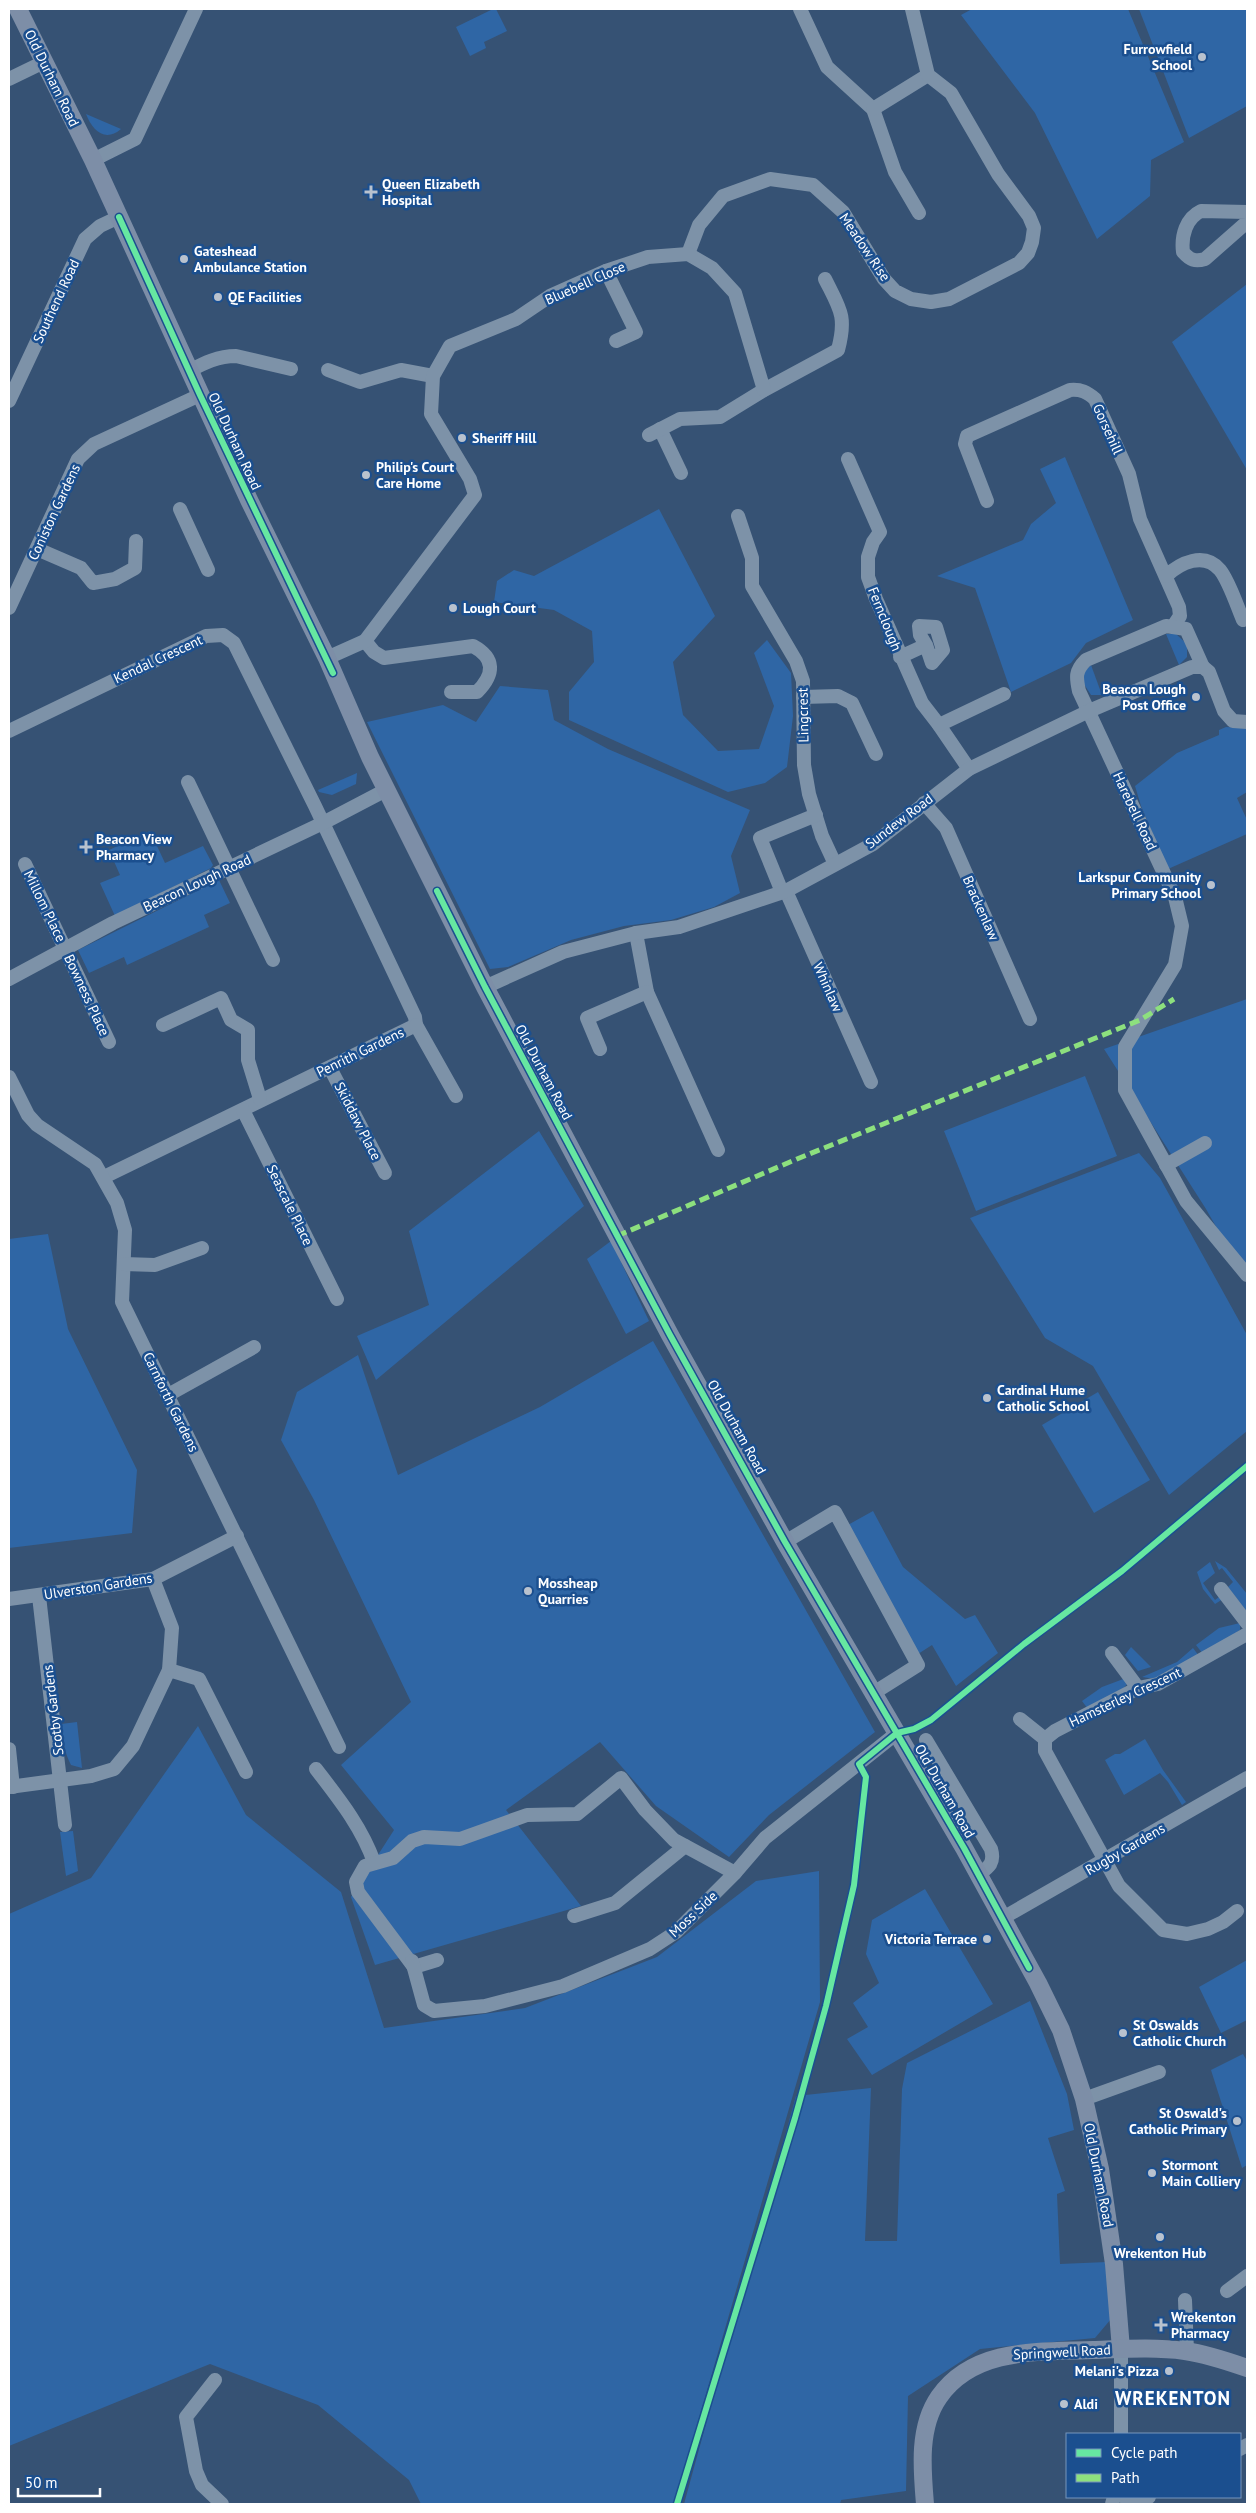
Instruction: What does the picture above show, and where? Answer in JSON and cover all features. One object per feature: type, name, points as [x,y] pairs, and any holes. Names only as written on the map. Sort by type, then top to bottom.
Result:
[{"type":"main road","name":"Old Durham Road","points":[[18,9],[120,217],[200,395],[327,658],[386,790],[485,987],[670,1335],[785,1542],[978,1875],[1038,1983],[1061,2030],[1084,2099],[1106,2202],[1114,2264],[1121,2349]]},
{"type":"main road","name":"Springwell Road","points":[[926,2504],[924,2448],[929,2416],[940,2396],[959,2376],[980,2364],[1016,2354],[1121,2349],[1187,2351],[1247,2368]]},
{"type":"street","points":[[93,160],[135,139],[196,9]]},
{"type":"street","points":[[800,9],[827,67],[873,109],[895,172],[919,213]]},
{"type":"street","points":[[873,109],[928,74],[912,9]]},
{"type":"street","points":[[9,79],[44,62]]},
{"type":"street","name":"Meadow Rise","points":[[688,254],[699,225],[723,196],[770,179],[812,185],[843,212],[884,279],[895,290],[911,299],[931,302],[949,299],[1019,263],[1028,253],[1032,242],[1034,228],[1030,216],[998,174],[951,93],[928,74]]},
{"type":"street","points":[[1247,212],[1201,211],[1196,214],[1185,229],[1183,252],[1189,259],[1198,261],[1205,259],[1247,222]]},
{"type":"street","name":"Southend Road","points":[[9,401],[85,239],[100,226],[120,217]]},
{"type":"street","points":[[688,254],[712,268],[735,293],[764,390]]},
{"type":"street","name":"Bluebell Close","points":[[327,658],[364,640],[475,495],[470,479],[431,414],[433,376],[450,346],[516,319],[550,296],[606,271],[648,257],[688,254]]},
{"type":"street","points":[[606,271],[636,332],[616,341]]},
{"type":"street","points":[[681,473],[655,432],[680,419],[720,417],[764,390],[838,350],[843,333],[843,314],[824,279]]},
{"type":"street","points":[[189,371],[209,360],[226,356],[236,356],[291,369]]},
{"type":"street","points":[[328,370],[360,382],[401,370],[433,376]]},
{"type":"street","name":"Gorsehill","points":[[987,501],[965,444],[967,436],[1070,390],[1083,390],[1095,399],[1129,474],[1140,519],[1166,576],[1180,616],[1174,625]]},
{"type":"street","name":"Coniston Gardens","points":[[9,608],[78,459],[94,444],[200,395]]},
{"type":"street","name":"Fernclough","points":[[848,459],[880,532],[873,542],[868,557],[868,577],[900,657],[922,703],[940,725],[969,769]]},
{"type":"street","points":[[180,509],[208,570]]},
{"type":"street","name":"Lingcrest","points":[[738,516],[752,558],[752,586],[796,661],[803,682],[804,766],[809,794],[835,864]]},
{"type":"street","points":[[37,549],[81,568],[93,583],[115,579],[135,568],[136,541]]},
{"type":"street","points":[[1166,576],[1179,564],[1195,560],[1210,562],[1221,570],[1243,620]]},
{"type":"street","points":[[1174,625],[1186,629],[1203,668],[1209,672],[1224,712],[1233,721],[1247,722]]},
{"type":"street","name":"Harebell Road","points":[[1174,625],[1166,626],[1086,660],[1076,677],[1089,712],[1175,897],[1182,926],[1175,965],[1125,1047],[1125,1090],[1186,1201],[1247,1275]]},
{"type":"street","name":"Kendal Crescent","points":[[9,731],[206,636],[223,635],[234,643],[323,823]]},
{"type":"street","points":[[364,640],[374,652],[384,658],[473,646],[483,651],[488,657],[490,669],[489,678],[484,685],[477,692],[451,692]]},
{"type":"street","points":[[900,657],[926,645]]},
{"type":"street","name":"Sundew Road","points":[[485,987],[563,952],[636,933],[679,927],[784,891],[873,844],[969,769],[1192,666],[1203,668]]},
{"type":"street","points":[[940,725],[1004,694]]},
{"type":"street","points":[[803,698],[838,696],[852,703],[876,754]]},
{"type":"street","points":[[188,782],[273,960]]},
{"type":"street","name":"Beacon Lough Road","points":[[9,979],[113,923],[323,823],[386,790]]},
{"type":"street","name":"Brackenlaw","points":[[924,803],[946,828],[1030,1019]]},
{"type":"street","name":"Whinlaw","points":[[816,815],[760,838],[871,1082]]},
{"type":"street","name":"Penrith Gardens","points":[[104,1177],[243,1110],[260,1099],[330,1068],[416,1025],[414,1016],[323,823]]},
{"type":"street","name":"Millom Place","points":[[25,864],[66,948]]},
{"type":"street","points":[[636,933],[647,992],[718,1150]]},
{"type":"street","name":"Bowness Place","points":[[66,948],[109,1042]]},
{"type":"street","points":[[600,1049],[587,1018],[647,992]]},
{"type":"street","points":[[163,1025],[221,998],[231,1020],[248,1030],[248,1060],[260,1099]]},
{"type":"street","points":[[416,1025],[456,1096]]},
{"type":"street","name":"Skiddaw Place","points":[[330,1068],[385,1173]]},
{"type":"street","name":"Carnforth Gardens","points":[[9,1077],[28,1115],[37,1125],[89,1159],[104,1177],[123,1219],[124,1264],[122,1302],[339,1747]]},
{"type":"street","name":"Seascale Place","points":[[243,1110],[337,1300]]},
{"type":"street","points":[[1166,1164],[1205,1143]]},
{"type":"street","points":[[124,1264],[155,1265],[202,1248]]},
{"type":"street","points":[[168,1396],[254,1347]]},
{"type":"street","points":[[785,1542],[835,1512],[918,1666],[872,1694]]},
{"type":"street","name":"Ulverston Gardens","points":[[9,1599],[152,1579],[237,1536]]},
{"type":"street","points":[[9,1749],[11,1787],[90,1776],[114,1769],[133,1746],[169,1670],[172,1628],[152,1579]]},
{"type":"street","points":[[1221,1589],[1247,1623]]},
{"type":"street","name":"Scotby Gardens","points":[[39,1596],[65,1824]]},
{"type":"street","name":"Hamsterley Crescent","points":[[1045,1739],[1055,1731],[1138,1688],[1158,1684],[1247,1634]]},
{"type":"street","points":[[1112,1653],[1138,1688]]},
{"type":"street","points":[[169,1670],[199,1679],[246,1772]]},
{"type":"street","points":[[1020,1719],[1045,1739],[1045,1751],[1119,1886],[1163,1930],[1187,1934],[1208,1929],[1223,1922],[1237,1911]]},
{"type":"street","name":"Moss Side","points":[[413,1964],[424,2005],[434,2011],[485,2006],[563,1986],[650,1949],[676,1932],[734,1873],[765,1838],[897,1734]]},
{"type":"street","points":[[926,1740],[991,1849],[994,1858],[991,1866],[978,1875]]},
{"type":"street","points":[[316,1769],[366,1838],[374,1862]]},
{"type":"street","points":[[437,1960],[413,1964],[401,1949],[358,1892],[356,1882],[365,1866],[393,1858],[412,1841],[424,1837],[460,1839],[527,1815],[578,1814],[621,1778],[644,1810],[674,1840],[734,1873]]},
{"type":"street","name":"Rugby Gardens","points":[[1001,1919],[1246,1780]]},
{"type":"street","points":[[574,1916],[615,1902],[685,1846]]},
{"type":"street","points":[[1084,2099],[1159,2072]]},
{"type":"street","points":[[1227,2291],[1247,2276]]},
{"type":"street","points":[[1185,2300],[1187,2351]]},
{"type":"street","points":[[1121,2349],[1121,2433]]},
{"type":"street","points":[[215,2380],[189,2410],[186,2416],[186,2426],[196,2471],[202,2485],[222,2504]]},
{"type":"street","points":[[1112,2504],[1122,2499],[1144,2498]]},
{"type":"shaded area","points":[[496,9],[507,31],[484,42],[486,48],[470,56],[456,27]]},
{"type":"shaded area","points":[[972,9],[1128,9],[1184,142],[1151,160],[1150,196],[1097,239],[1035,113],[961,15]]},
{"type":"shaded area","name":"Furrowfield School","points":[[1139,9],[1247,9],[1247,106],[1189,138]]},
{"type":"shaded area","points":[[86,114],[121,129],[110,135],[104,135],[95,129]]},
{"type":"shaded area","points":[[1247,284],[1247,470],[1172,342]]},
{"type":"shaded area","points":[[1065,457],[1133,620],[1086,643],[1071,663],[1011,692],[975,588],[937,576],[1023,540],[1031,524],[1056,503],[1040,469]]},
{"type":"shaded area","points":[[659,509],[715,616],[673,662],[683,715],[718,751],[759,749],[774,706],[754,653],[767,640],[791,673],[793,716],[787,767],[765,783],[728,792],[569,720],[569,692],[594,662],[592,631],[554,610],[494,602],[497,581],[514,570],[534,576]]},
{"type":"shaded area","points":[[1166,634],[1176,634],[1187,644],[1187,657],[1179,665]]},
{"type":"shaded area","points":[[1091,665],[1102,695],[1091,695],[1082,681],[1084,672]]},
{"type":"shaded area","points":[[500,686],[548,690],[554,720],[608,749],[750,810],[731,856],[740,893],[714,907],[671,920],[624,926],[571,940],[508,967],[490,969],[367,722],[443,705],[476,722]]},
{"type":"shaded area","points":[[1226,727],[1247,728],[1247,792],[1237,798],[1247,820],[1247,834],[1168,869],[1141,806],[1135,786],[1177,753],[1219,735],[1219,730]]},
{"type":"shaded area","points":[[357,773],[356,784],[332,795],[319,792],[318,790]]},
{"type":"shaded area","points":[[150,831],[165,863],[203,846],[213,865],[211,868],[115,916],[100,883],[120,875],[109,850]]},
{"type":"shaded area","points":[[219,880],[230,903],[204,915],[209,927],[127,965],[124,957],[89,973],[78,950]]},
{"type":"shaded area","points":[[1247,999],[1247,1281],[1206,1209],[1104,1049]]},
{"type":"shaded area","points":[[1085,1076],[1117,1156],[976,1211],[944,1131]]},
{"type":"shaded area","points":[[539,1131],[584,1206],[376,1380],[357,1336],[429,1305],[409,1231]]},
{"type":"shaded area","points":[[1139,1153],[1160,1178],[1247,1335],[1247,1431],[1169,1495],[1093,1366],[1045,1338],[970,1218]]},
{"type":"shaded area","points":[[48,1234],[68,1329],[137,1470],[132,1533],[9,1548],[9,1239]]},
{"type":"shaded area","points":[[611,1241],[649,1321],[626,1334],[587,1259]]},
{"type":"shaded area","points":[[653,1341],[875,1732],[769,1815],[729,1857],[656,1806],[600,1742],[506,1810],[581,1906],[375,1965],[351,1897],[394,1830],[341,1765],[411,1702],[314,1500],[281,1440],[297,1392],[358,1355],[398,1475],[540,1407]]},
{"type":"shaded area","points":[[1098,1392],[1150,1480],[1094,1513],[1042,1425]]},
{"type":"shaded area","points":[[873,1511],[903,1567],[965,1619],[975,1615],[998,1653],[956,1686],[932,1645],[918,1654],[846,1526]]},
{"type":"shaded area","points":[[1215,1561],[1226,1568],[1247,1594],[1247,1612],[1228,1587],[1233,1582],[1222,1568],[1219,1570]]},
{"type":"shaded area","points":[[1210,1562],[1215,1573],[1203,1583],[1215,1600],[1219,1597],[1223,1599],[1215,1604],[1203,1589],[1197,1572]]},
{"type":"shaded area","points":[[1240,1623],[1240,1630],[1203,1654],[1196,1645],[1219,1628]]},
{"type":"shaded area","points":[[1131,1647],[1151,1667],[1138,1671],[1125,1655]]},
{"type":"shaded area","points":[[1193,1648],[1199,1656],[1156,1679],[1142,1677],[1177,1662]]},
{"type":"shaded area","points":[[1126,1678],[1127,1684],[1123,1689],[1088,1709],[1082,1701],[1102,1687]]},
{"type":"shaded area","points":[[77,1722],[82,1768],[71,1765],[64,1745],[61,1724]]},
{"type":"shaded area","points":[[198,1726],[246,1815],[341,1892],[384,2028],[525,2008],[657,1957],[756,1881],[819,1871],[820,2002],[674,2504],[421,2504],[409,2480],[318,2405],[210,2364],[9,2446],[9,1914],[91,1878]]},
{"type":"shaded area","points":[[1145,1739],[1163,1770],[1186,1802],[1182,1805],[1160,1773],[1124,1795],[1105,1760],[1115,1754],[1120,1754]]},
{"type":"shaded area","points":[[73,1831],[78,1871],[66,1876],[60,1832]]},
{"type":"shaded area","points":[[925,1889],[993,2004],[872,2075],[847,2039],[868,2027],[853,2003],[879,1983],[866,1954],[872,1920]]},
{"type":"shaded area","points":[[1247,1960],[1247,2020],[1221,2033],[1199,1987]]},
{"type":"shaded area","points":[[1030,2001],[1067,2094],[1074,2130],[1048,2138],[1065,2191],[1057,2194],[1060,2264],[1107,2262],[1111,2319],[1095,2338],[980,2349],[908,2396],[906,2491],[841,2500],[840,2504],[684,2504],[796,2096],[871,2088],[865,2241],[897,2241],[902,2089],[907,2063]]},
{"type":"shaded area","points":[[1243,2054],[1247,2061],[1247,2165],[1242,2168],[1211,2070]]},
{"type":"marked path","points":[[617,1236],[797,1159],[1140,1020],[1174,999]]},
{"type":"cycle path","points":[[119,217],[200,395],[333,673]]},
{"type":"cycle path","points":[[437,891],[485,987],[670,1335],[785,1542],[964,1848],[1029,1968]]},
{"type":"cycle path","points":[[677,2504],[795,2118],[826,2006],[854,1885],[866,1777],[859,1764],[897,1733],[914,1729],[931,1720],[1024,1644],[1122,1571],[1247,1466]]},
{"type":"place","name":"Furrowfield School","points":[[1202,57]]},
{"type":"place","name":"Queen Elizabeth Hospital","points":[[371,192]]},
{"type":"place","name":"Gateshead Ambulance Station","points":[[184,259]]},
{"type":"place","name":"QE Facilities","points":[[218,297]]},
{"type":"place","name":"Sheriff Hill","points":[[462,438]]},
{"type":"place","name":"Philip's Court Care Home","points":[[366,475]]},
{"type":"place","name":"Lough Court","points":[[453,608]]},
{"type":"place","name":"Beacon Lough Post Office","points":[[1196,697]]},
{"type":"place","name":"Beacon View Pharmacy","points":[[86,847]]},
{"type":"place","name":"Larkspur Community Primary School","points":[[1211,885]]},
{"type":"place","name":"Cardinal Hume Catholic School","points":[[987,1398]]},
{"type":"place","name":"Mossheap Quarries","points":[[528,1591]]},
{"type":"place","name":"Victoria Terrace","points":[[987,1939]]},
{"type":"place","name":"St Oswalds Catholic Church","points":[[1123,2033]]},
{"type":"place","name":"St Oswald's Catholic Primary","points":[[1237,2121]]},
{"type":"place","name":"Stormont Main Colliery","points":[[1152,2173]]},
{"type":"place","name":"Wrekenton Hub","points":[[1160,2237]]},
{"type":"place","name":"Wrekenton Pharmacy","points":[[1161,2325]]},
{"type":"place","name":"Melani's Pizza","points":[[1169,2371]]},
{"type":"place","name":"Aldi","points":[[1064,2404]]},
{"type":"district","name":"WREKENTON","points":[[1173,2398]]}]
